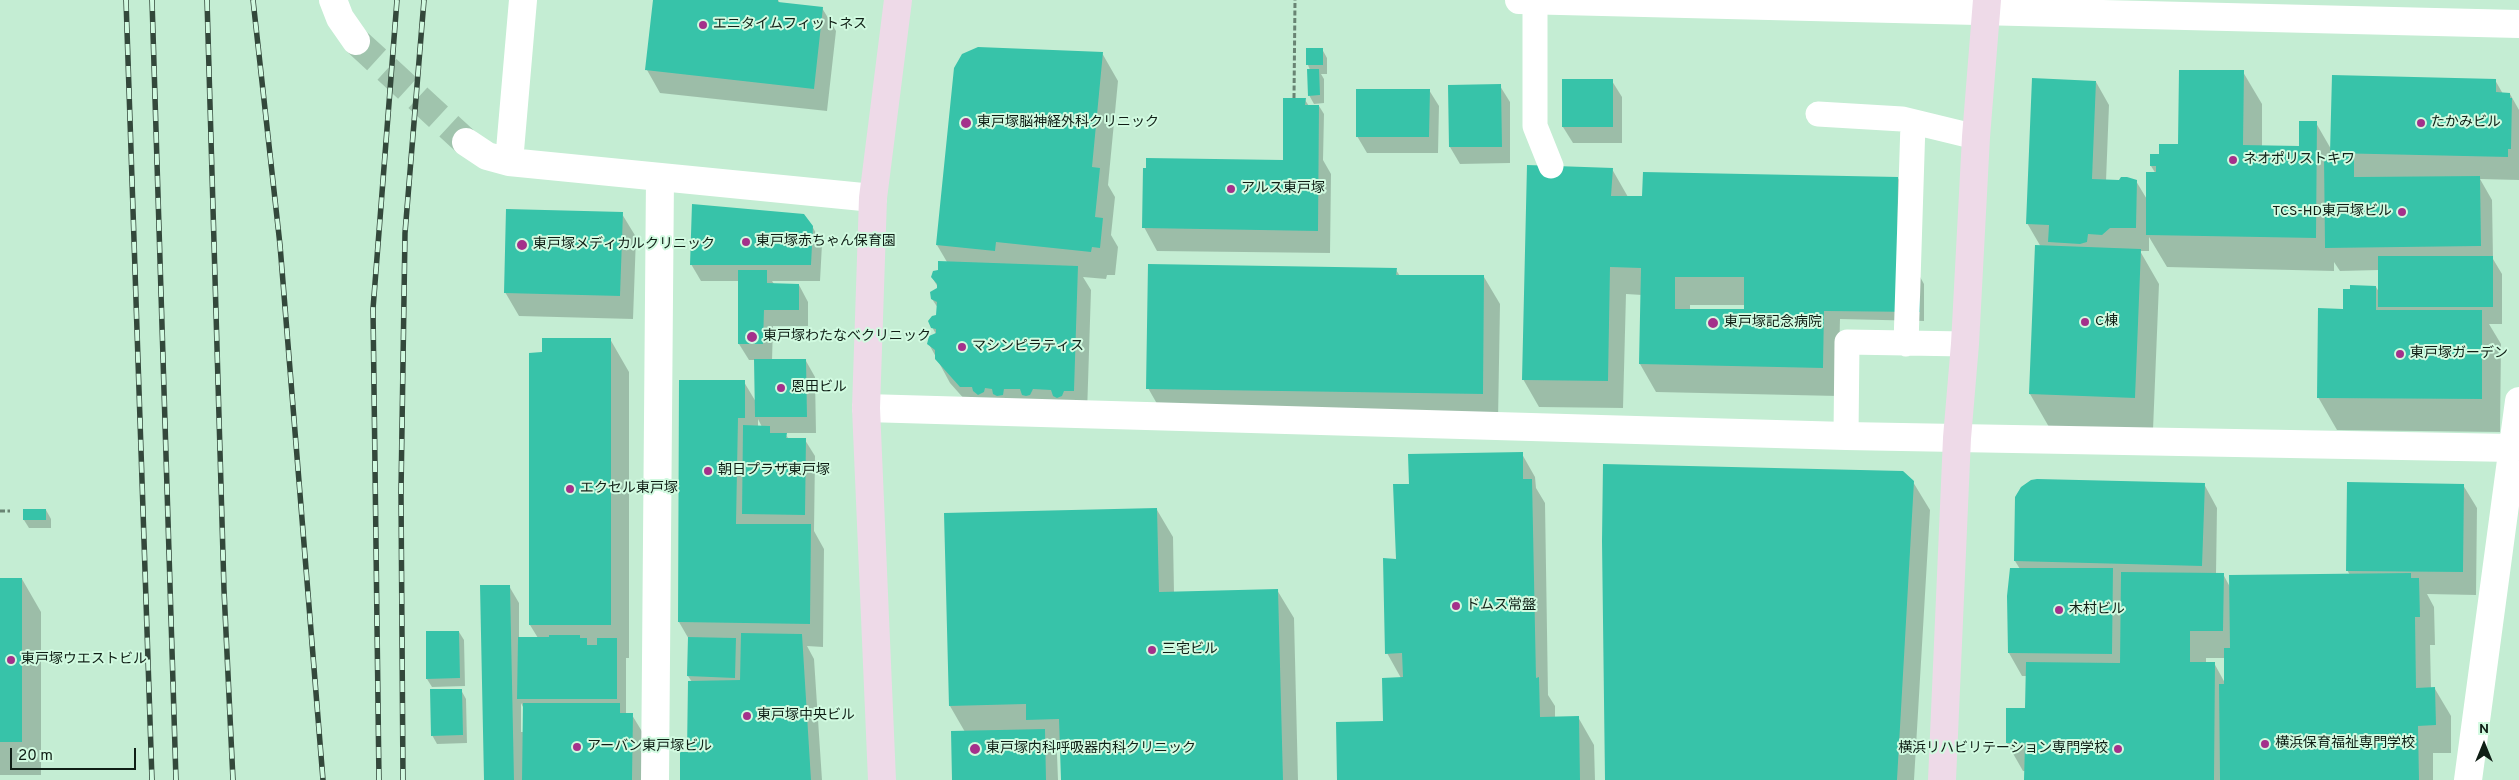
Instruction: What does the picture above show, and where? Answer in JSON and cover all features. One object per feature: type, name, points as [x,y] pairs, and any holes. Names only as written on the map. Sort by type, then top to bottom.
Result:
[{"type":"street","points":[[333,0],[340,18],[356,41]]},
{"type":"street","points":[[509,162],[523,0]]},
{"type":"street","points":[[882,780],[866,408],[873,198],[898,0]]},
{"type":"street","points":[[1519,0],[1985,5],[2519,24]]},
{"type":"street","points":[[1942,780],[1957,438],[1965,344],[1985,5]]},
{"type":"street","points":[[466,142],[487,156],[509,162],[873,198]]},
{"type":"street","points":[[655,780],[660,177]]},
{"type":"street","points":[[2468,780],[2519,401]]},
{"type":"street","points":[[866,408],[1846,436],[2513,448]]},
{"type":"lane","points":[[1535,0],[1535,126],[1551,166]]},
{"type":"lane","points":[[1818,114],[1902,119],[1976,137]]},
{"type":"lane","points":[[1906,344],[1913,123]]},
{"type":"lane","points":[[1846,436],[1847,342],[1965,344]]},
{"type":"path","points":[[1294,98],[1295,0]]},
{"type":"path","points":[[0,511],[10,511]]},
{"type":"building","points":[[653,0],[778,0],[778,2],[823,7],[814,89],[645,70]]},
{"type":"building","points":[[978,47],[1103,52],[1092,167],[1100,168],[1095,217],[1103,218],[1100,248],[1092,247],[1091,252],[996,242],[995,251],[936,245],[954,68],[962,54]]},
{"type":"building","points":[[1306,48],[1323,48],[1323,65],[1306,65]]},
{"type":"building","points":[[1307,69],[1319,69],[1320,95],[1308,96]]},
{"type":"building","name":"ネオポリストキワ","points":[[2179,70],[2244,70],[2243,145],[2299,146],[2299,121],[2317,121],[2316,238],[2146,235],[2146,172],[2156,172],[2156,166],[2150,166],[2150,154],[2159,154],[2159,144],[2178,144]]},
{"type":"building","name":"たかみビル","points":[[2332,75],[2496,79],[2496,92],[2510,93],[2510,98],[2512,98],[2511,149],[2508,149],[2508,157],[2330,153]]},
{"type":"building","points":[[2032,78],[2096,81],[2092,179],[2119,180],[2121,177],[2127,177],[2137,180],[2136,228],[2110,228],[2102,235],[2088,234],[2087,242],[2080,244],[2048,242],[2049,225],[2026,224]]},
{"type":"building","points":[[1562,79],[1613,79],[1613,127],[1562,127]]},
{"type":"building","points":[[1501,84],[1502,147],[1449,147],[1448,85]]},
{"type":"building","points":[[1356,89],[1430,89],[1429,137],[1356,137]]},
{"type":"building","name":"アルス東戸塚","points":[[1283,98],[1306,98],[1305,105],[1319,105],[1318,231],[1142,228],[1143,168],[1146,168],[1146,158],[1283,160]]},
{"type":"building","name":"TCS-HD東戸塚ビル","points":[[2354,156],[2354,177],[2480,176],[2481,246],[2325,248],[2324,157]]},
{"type":"building","points":[[1527,165],[1613,168],[1611,196],[1642,196],[1643,172],[1898,177],[1897,273],[1920,274],[1920,312],[1824,311],[1823,368],[1639,364],[1641,268],[1610,267],[1608,381],[1522,380]],"holes":[[[1675,277],[1744,277],[1744,309],[1675,309]]]},
{"type":"building","points":[[692,204],[804,214],[813,226],[811,265],[690,265]]},
{"type":"building","points":[[506,209],[623,212],[620,296],[504,293]]},
{"type":"building","name":"C棟","points":[[2035,245],[2141,249],[2135,398],[2029,394]]},
{"type":"building","points":[[2378,256],[2493,256],[2493,307],[2378,307]]},
{"type":"building","points":[[938,261],[1078,266],[1074,391],[1064,391],[1062,396],[1057,398],[1053,396],[1051,390],[1033,389],[1030,395],[1026,396],[1022,395],[1020,389],[1004,389],[1003,395],[997,396],[993,394],[992,389],[985,388],[984,392],[978,395],[973,391],[972,387],[960,387],[935,359],[935,350],[927,344],[929,336],[936,333],[936,329],[931,328],[928,321],[932,316],[936,315],[937,302],[931,299],[930,292],[937,288],[937,284],[931,277],[933,271],[938,270]]},
{"type":"building","points":[[1148,264],[1397,268],[1396,275],[1484,275],[1483,394],[1146,389]]},
{"type":"building","points":[[738,270],[767,270],[767,283],[799,284],[799,310],[764,310],[763,344],[738,344]]},
{"type":"building","name":"東戸塚ガーデン","points":[[2350,285],[2376,286],[2376,310],[2482,310],[2482,399],[2317,398],[2318,308],[2343,309],[2343,289],[2350,289]]},
{"type":"building","name":"エクセル東戸塚","points":[[542,338],[611,338],[611,625],[529,625],[529,353],[542,352]]},
{"type":"building","name":"恩田ビル","points":[[754,359],[806,359],[807,417],[755,417]]},
{"type":"building","name":"朝日プラザ東戸塚","points":[[679,380],[745,380],[745,418],[738,418],[736,524],[811,524],[810,624],[678,622]]},
{"type":"building","points":[[743,425],[770,426],[770,433],[787,433],[786,438],[806,438],[805,515],[742,514]]},
{"type":"building","name":"ドムス常盤","points":[[1523,452],[1523,479],[1532,479],[1536,678],[1539,677],[1540,717],[1579,716],[1580,780],[1337,780],[1336,722],[1383,721],[1382,678],[1403,677],[1402,653],[1385,654],[1383,558],[1396,559],[1393,484],[1409,484],[1408,454]]},
{"type":"building","points":[[1603,464],[1903,471],[1914,481],[1897,780],[1605,780]]},
{"type":"building","points":[[2031,480],[2205,483],[2202,566],[2014,561],[2015,497],[2021,487]]},
{"type":"building","points":[[2347,482],[2464,484],[2463,572],[2346,571]]},
{"type":"building","name":"三宅ビル","points":[[1157,508],[1159,592],[1278,589],[1283,780],[1061,780],[1059,719],[1026,720],[1026,704],[949,706],[944,513]]},
{"type":"building","points":[[23,509],[46,509],[46,520],[23,520]]},
{"type":"building","name":"木村ビル","points":[[2010,568],[2113,568],[2112,654],[2008,653],[2007,596]]},
{"type":"building","points":[[2121,572],[2224,573],[2223,631],[2190,631],[2190,662],[2215,662],[2214,780],[2024,780],[2025,743],[2006,743],[2006,708],[2025,708],[2026,662],[2120,663]]},
{"type":"building","points":[[2411,573],[2411,578],[2419,578],[2420,617],[2415,617],[2416,688],[2435,687],[2436,725],[2418,726],[2419,780],[2220,780],[2219,684],[2224,684],[2224,648],[2230,648],[2229,575]]},
{"type":"building","name":"東戸塚ウエストビル","points":[[0,578],[22,578],[22,742],[0,742]]},
{"type":"building","points":[[480,585],[510,585],[514,780],[484,780]]},
{"type":"building","points":[[426,631],[459,631],[460,678],[426,679]]},
{"type":"building","name":"東戸塚中央ビル","points":[[741,633],[802,634],[811,780],[680,780],[680,752],[687,752],[688,681],[740,680]]},
{"type":"building","points":[[549,635],[580,635],[580,638],[587,638],[587,645],[597,645],[597,638],[617,638],[617,699],[517,699],[518,637],[549,637]]},
{"type":"building","points":[[688,637],[736,638],[735,678],[687,676]]},
{"type":"building","points":[[430,689],[462,689],[463,735],[431,736]]},
{"type":"building","name":"アーバン東戸塚ビル","points":[[523,703],[620,703],[620,713],[633,713],[632,780],[522,780]]},
{"type":"building","points":[[1045,729],[1046,780],[952,780],[951,731]]},
{"type":"tunnel","points":[[356,41],[466,142]]},
{"type":"railway","points":[[126,0],[152,780]]},
{"type":"railway","points":[[152,0],[176,780]]},
{"type":"railway","points":[[207,0],[224,590],[233,780]]},
{"type":"railway","points":[[253,0],[280,245],[323,780]]},
{"type":"railway","points":[[379,780],[373,309],[397,0]]},
{"type":"railway","points":[[403,780],[401,492],[405,233],[424,0]]},
{"type":"place","name":"エニタイムフィットネス","points":[[703,25]]},
{"type":"place","name":"東戸塚脳神経外科クリニック","points":[[966,123]]},
{"type":"place","name":"たかみビル","points":[[2421,123]]},
{"type":"place","name":"ネオポリストキワ","points":[[2233,160]]},
{"type":"place","name":"アルス東戸塚","points":[[1231,189]]},
{"type":"place","name":"TCS-HD東戸塚ビル","points":[[2402,212]]},
{"type":"place","name":"東戸塚赤ちゃん保育園","points":[[746,242]]},
{"type":"place","name":"東戸塚メディカルクリニック","points":[[522,245]]},
{"type":"place","name":"C棟","points":[[2085,322]]},
{"type":"place","name":"東戸塚記念病院","points":[[1713,323]]},
{"type":"place","name":"東戸塚わたなべクリニック","points":[[752,337]]},
{"type":"place","name":"マシンピラティス","points":[[962,347]]},
{"type":"place","name":"東戸塚ガーデン","points":[[2400,354]]},
{"type":"place","name":"恩田ビル","points":[[781,388]]},
{"type":"place","name":"朝日プラザ東戸塚","points":[[708,471]]},
{"type":"place","name":"エクセル東戸塚","points":[[570,489]]},
{"type":"place","name":"ドムス常盤","points":[[1456,606]]},
{"type":"place","name":"木村ビル","points":[[2059,610]]},
{"type":"place","name":"三宅ビル","points":[[1152,650]]},
{"type":"place","name":"東戸塚ウエストビル","points":[[11,660]]},
{"type":"place","name":"東戸塚中央ビル","points":[[747,716]]},
{"type":"place","name":"横浜保育福祉専門学校","points":[[2265,744]]},
{"type":"place","name":"アーバン東戸塚ビル","points":[[577,747]]},
{"type":"place","name":"東戸塚内科呼吸器内科クリニック","points":[[975,749]]},
{"type":"place","name":"横浜リハビリテーション専門学校","points":[[2118,749]]}]
